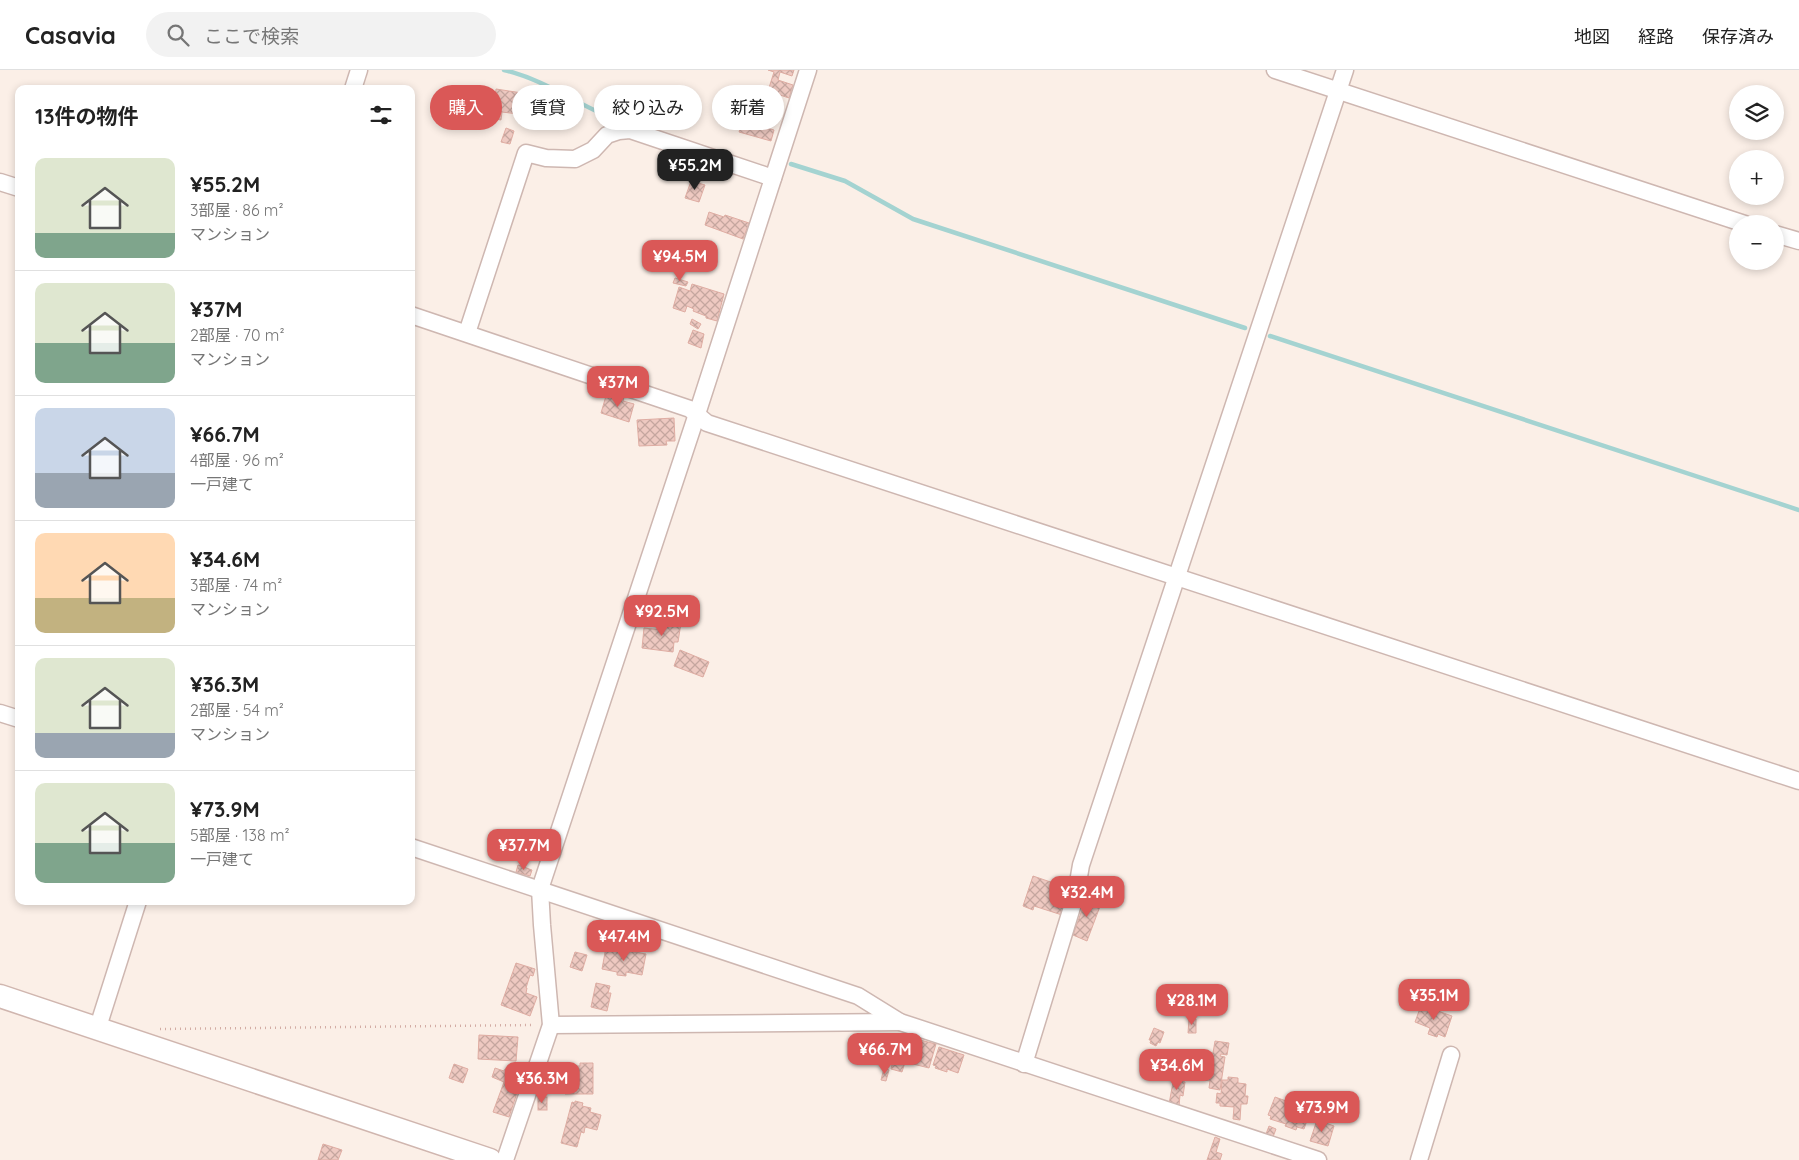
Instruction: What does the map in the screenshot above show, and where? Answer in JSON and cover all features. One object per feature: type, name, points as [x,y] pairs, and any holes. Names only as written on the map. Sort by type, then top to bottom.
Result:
[{"type":"street","points":[[353,85],[359,70]]},
{"type":"street","points":[[505,1160],[551,1025],[540,889],[808,70]]},
{"type":"street","points":[[1275,70],[1729,219]]},
{"type":"street","points":[[1024,1064],[1076,894],[1082,865],[1176,576],[1345,70]]},
{"type":"street","points":[[467,333],[526,153],[546,158],[575,159],[593,150],[607,135],[630,130],[773,178]]},
{"type":"street","points":[[0,182],[15,187]]},
{"type":"street","points":[[1784,237],[1799,242]]},
{"type":"street","points":[[415,316],[690,409],[707,423],[1799,781]]},
{"type":"street","points":[[0,713],[15,718]]},
{"type":"street","points":[[415,848],[858,996],[900,1022],[1318,1160]]},
{"type":"street","points":[[97,1030],[137,905]]},
{"type":"street","points":[[0,996],[490,1160]]},
{"type":"street","points":[[551,1025],[900,1022]]},
{"type":"street","points":[[1419,1160],[1451,1055]]},
{"type":"path","points":[[139,1044],[144,1033],[158,1029],[551,1025]]},
{"type":"building","points":[[768,70],[794,70],[792,76],[780,72],[778,80],[793,85],[789,98],[784,96],[784,85],[770,85],[774,72]]},
{"type":"building","points":[[502,90],[512,91],[512,113],[502,112]]},
{"type":"building","points":[[506,128],[514,131],[510,144],[501,142]]},
{"type":"building","points":[[740,130],[774,130],[771,141],[739,132]]},
{"type":"building","points":[[691,181],[705,185],[699,202],[685,198]]},
{"type":"building","points":[[709,212],[749,223],[743,239],[705,225]]},
{"type":"building","points":[[675,278],[688,282],[686,286],[673,283]]},
{"type":"building","points":[[692,284],[724,294],[717,321],[706,318],[706,316],[693,311],[694,309],[687,306],[685,312],[673,308],[679,287],[690,291]]},
{"type":"building","points":[[692,319],[701,324],[698,329],[690,324]]},
{"type":"building","points":[[693,330],[704,334],[701,348],[688,343]]},
{"type":"building","points":[[616,395],[624,397],[623,401],[634,404],[629,422],[601,413],[606,396],[615,399]]},
{"type":"building","points":[[674,418],[675,441],[666,441],[667,445],[639,446],[637,420]]},
{"type":"building","points":[[663,621],[681,623],[678,642],[674,642],[673,652],[642,648],[644,628],[662,630]]},
{"type":"building","points":[[680,650],[709,662],[703,677],[674,666]]},
{"type":"building","points":[[518,865],[532,870],[530,876],[516,872]]},
{"type":"building","points":[[1033,876],[1071,889],[1062,915],[1034,906],[1033,910],[1023,906]]},
{"type":"building","points":[[1087,896],[1102,901],[1087,941],[1073,935]]},
{"type":"building","points":[[592,936],[601,937],[599,948],[591,947]]},
{"type":"building","points":[[606,947],[646,954],[642,975],[626,972],[626,976],[617,975],[617,972],[602,969]]},
{"type":"building","points":[[575,952],[587,955],[582,971],[570,967]]},
{"type":"building","points":[[516,963],[535,969],[533,976],[530,975],[526,988],[526,993],[537,997],[530,1016],[501,1005]]},
{"type":"building","points":[[596,983],[610,986],[608,993],[611,993],[607,1011],[591,1007]]},
{"type":"building","points":[[1422,1003],[1432,1007],[1432,1009],[1452,1016],[1445,1037],[1438,1034],[1437,1037],[1428,1034],[1430,1028],[1415,1022]]},
{"type":"building","points":[[1189,1019],[1196,1019],[1196,1033],[1188,1033]]},
{"type":"building","points":[[1154,1028],[1164,1032],[1160,1043],[1158,1042],[1156,1046],[1150,1043],[1151,1040],[1149,1040]]},
{"type":"building","points":[[479,1035],[518,1037],[516,1061],[478,1059]]},
{"type":"building","points":[[900,1035],[936,1044],[929,1068],[905,1062],[902,1072],[891,1069]]},
{"type":"building","points":[[1215,1041],[1229,1043],[1227,1055],[1221,1054],[1220,1056],[1225,1057],[1220,1090],[1209,1088],[1210,1081],[1185,1077],[1189,1054],[1210,1057],[1211,1053],[1213,1053]]},
{"type":"building","points":[[939,1047],[964,1055],[958,1073],[947,1069],[947,1072],[935,1068],[936,1066],[933,1065]]},
{"type":"building","points":[[580,1063],[593,1063],[593,1094],[565,1094],[565,1088],[551,1088],[551,1070],[565,1070],[565,1066],[580,1066]]},
{"type":"building","points":[[454,1064],[468,1069],[463,1083],[449,1078]]},
{"type":"building","points":[[495,1068],[523,1075],[509,1117],[493,1112],[504,1082],[492,1077]]},
{"type":"building","points":[[884,1068],[889,1070],[886,1081],[881,1080]]},
{"type":"building","points":[[1174,1077],[1183,1078],[1183,1082],[1185,1082],[1183,1096],[1180,1095],[1179,1106],[1169,1104]]},
{"type":"building","points":[[1228,1077],[1238,1078],[1238,1083],[1246,1084],[1245,1096],[1248,1096],[1247,1104],[1241,1104],[1240,1120],[1233,1119],[1234,1107],[1220,1106],[1220,1103],[1216,1103],[1217,1093],[1221,1094],[1222,1080],[1228,1080]]},
{"type":"building","points":[[538,1097],[547,1097],[547,1110],[538,1110]]},
{"type":"building","points":[[1275,1097],[1289,1102],[1291,1098],[1298,1100],[1297,1104],[1311,1109],[1304,1129],[1297,1127],[1296,1130],[1285,1126],[1286,1124],[1270,1119],[1271,1116],[1268,1115]]},
{"type":"building","points":[[575,1101],[583,1103],[582,1106],[591,1108],[590,1112],[601,1115],[597,1130],[585,1127],[584,1133],[581,1132],[577,1147],[561,1143],[572,1102],[575,1103]]},
{"type":"building","points":[[1317,1120],[1334,1126],[1328,1146],[1310,1141]]},
{"type":"building","points":[[1269,1126],[1276,1129],[1273,1137],[1266,1134]]},
{"type":"building","points":[[1215,1137],[1220,1139],[1216,1152],[1222,1154],[1220,1160],[1207,1160]]},
{"type":"building","points":[[323,1144],[342,1150],[338,1160],[318,1160]]},
{"type":"waterway","points":[[504,70],[537,81],[594,110]]},
{"type":"waterway","points":[[791,164],[845,181],[913,219],[1245,328]]},
{"type":"waterway","points":[[1270,336],[1799,510]]}]
